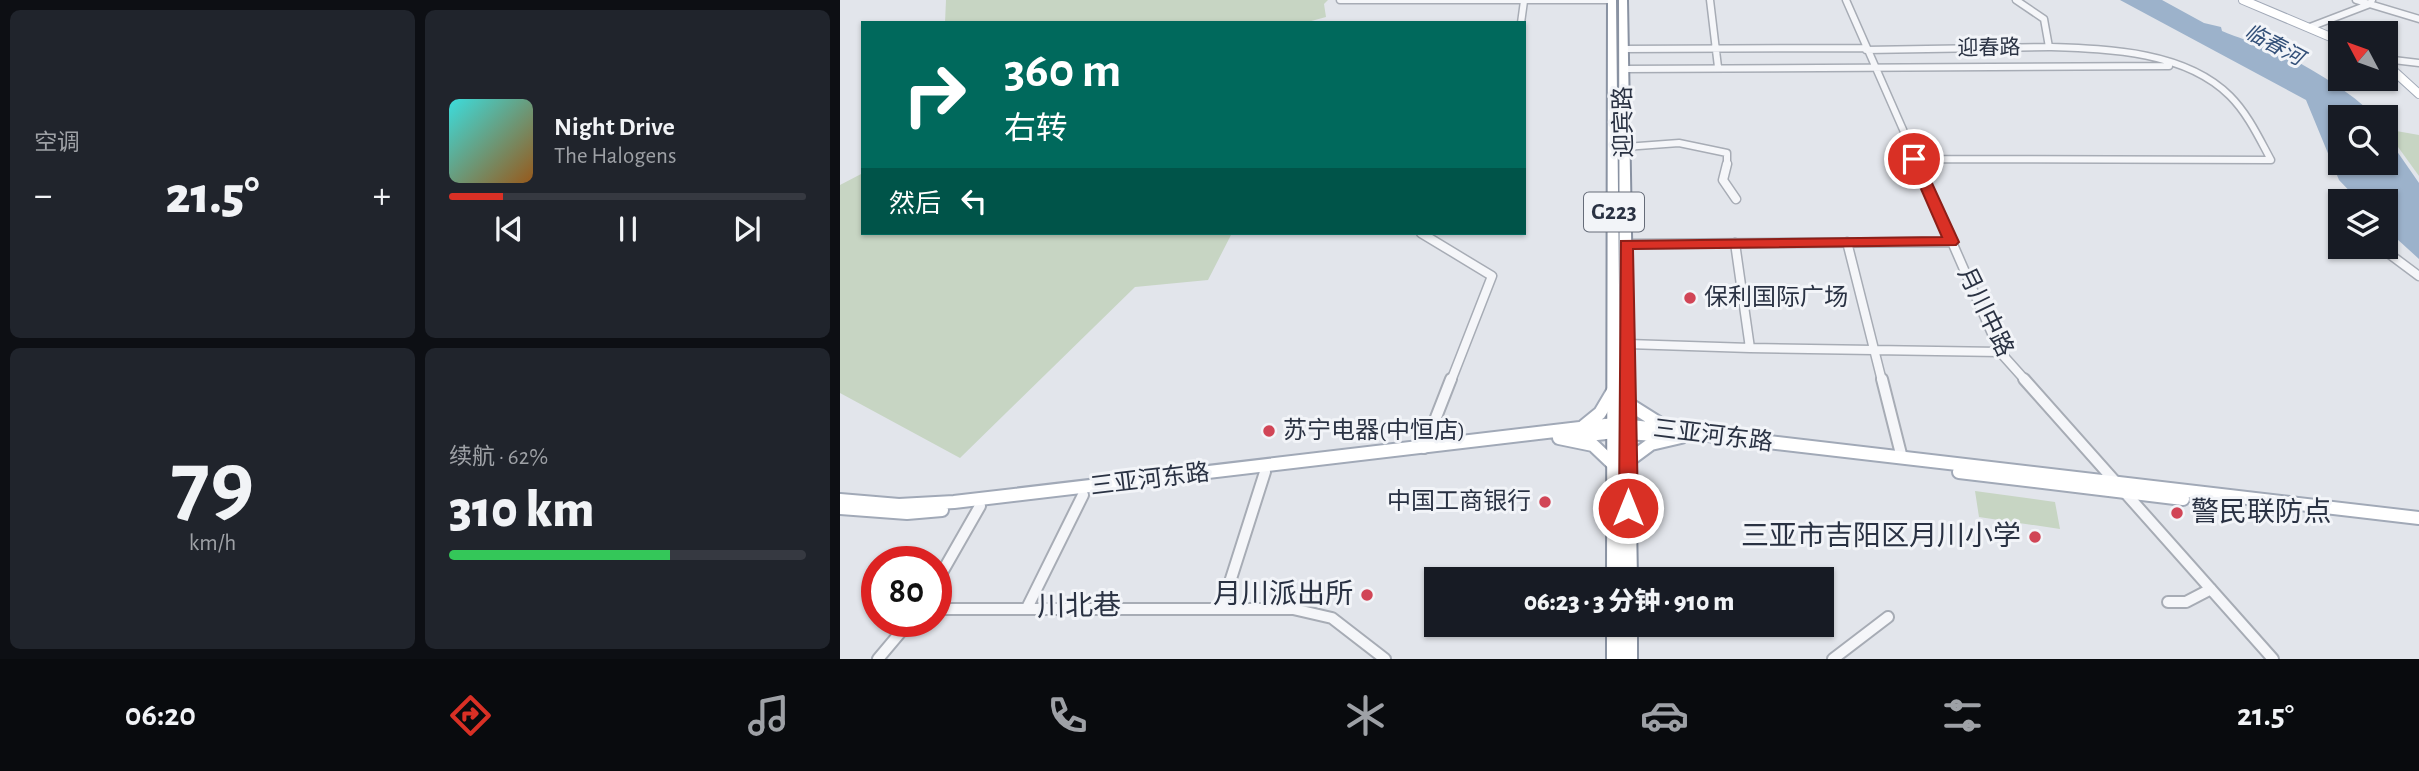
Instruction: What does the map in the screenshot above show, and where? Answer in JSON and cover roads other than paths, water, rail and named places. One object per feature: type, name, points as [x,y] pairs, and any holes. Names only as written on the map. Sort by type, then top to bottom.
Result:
[{"type":"highway","name":"迎宾路","points":[[1612,0],[1614,388],[1621,428],[1616,567]]},
{"type":"highway","name":"迎宾路","points":[[1621,428],[1626,403],[1628,344],[1623,0]]},
{"type":"highway","name":"迎宾路","points":[[1621,464],[1628,567]]},
{"type":"highway","points":[[1615,637],[1615,659]]},
{"type":"highway","points":[[1629,637],[1629,659]]},
{"type":"main road","points":[[2245,0],[2328,34]]},
{"type":"main road","points":[[2245,0],[2328,35]]},
{"type":"main road","points":[[2398,72],[2419,91]]},
{"type":"main road","points":[[1578,429],[1600,413],[1614,388]]},
{"type":"main road","points":[[1626,403],[1654,423],[1679,434]]},
{"type":"main road","name":"三亚河东路","points":[[840,500],[900,505],[954,502],[1578,429],[1621,428],[2115,481],[2419,519]]},
{"type":"main road","name":"三亚河东路","points":[[840,508],[907,513],[980,506],[1559,438],[1621,428]]},
{"type":"main road","points":[[1559,438],[1593,445],[1621,464],[1651,444],[1679,434]]},
{"type":"main road","name":"三亚河东路","points":[[1679,434],[2127,493],[2419,525]]},
{"type":"street","points":[[1340,0],[1612,0]]},
{"type":"street","points":[[1710,0],[1718,67]]},
{"type":"street","name":"月川中路","points":[[1846,0],[2000,352],[2273,659]]},
{"type":"street","name":"迎春路","points":[[1623,49],[2049,47],[2044,19],[2016,0]]},
{"type":"street","points":[[2356,0],[2371,2],[2419,19]]},
{"type":"street","points":[[1521,21],[1524,1]]},
{"type":"street","points":[[2310,26],[2371,2]]},
{"type":"street","points":[[1914,159],[2271,160],[2247,117],[2221,89],[2175,66],[2111,50],[2049,47]]},
{"type":"street","points":[[2398,62],[2419,63]]},
{"type":"street","points":[[1624,69],[2175,66]]},
{"type":"street","points":[[1625,147],[1679,143],[1727,153],[1728,162],[1723,180],[1736,199]]},
{"type":"street","points":[[1424,235],[1492,275],[1424,448]]},
{"type":"street","points":[[1847,242],[1902,458]]},
{"type":"street","points":[[1626,244],[1951,242]]},
{"type":"street","points":[[1735,243],[1750,348]]},
{"type":"street","points":[[2396,259],[2419,276]]},
{"type":"street","points":[[1628,344],[2000,352]]},
{"type":"street","points":[[1222,607],[1265,472]]},
{"type":"street","points":[[1027,608],[1083,495]]},
{"type":"street","points":[[952,555],[980,506]]},
{"type":"street","points":[[2168,602],[2186,602],[2211,589]]},
{"type":"street","name":"川北巷","points":[[952,609],[1293,609],[1332,618],[1385,659]]},
{"type":"street","points":[[1833,659],[1888,617]]},
{"type":"street","points":[[878,659],[897,637]]},
{"type":"water","points":[[2120,0],[2162,0],[2204,23],[2221,27],[2222,31],[2294,60],[2328,79],[2328,91],[2344,91],[2355,99],[2362,105],[2328,105],[2328,153],[2306,100]]},
{"type":"water","points":[[2398,153],[2419,183],[2419,259],[2398,240],[2398,189],[2348,189],[2337,175],[2398,175]]},
{"type":"place","name":"保利国际广场","points":[[1690,298]]},
{"type":"place","name":"苏宁电器(中恒店)","points":[[1269,431]]},
{"type":"place","name":"中国工商银行","points":[[1545,502]]},
{"type":"place","name":"警民联防点","points":[[2177,513]]},
{"type":"place","name":"三亚市吉阳区月川小学","points":[[2035,537]]},
{"type":"place","name":"月川派出所","points":[[1367,595]]},
{"type":"water label","name":"临春河","points":[[2274,45]]}]
